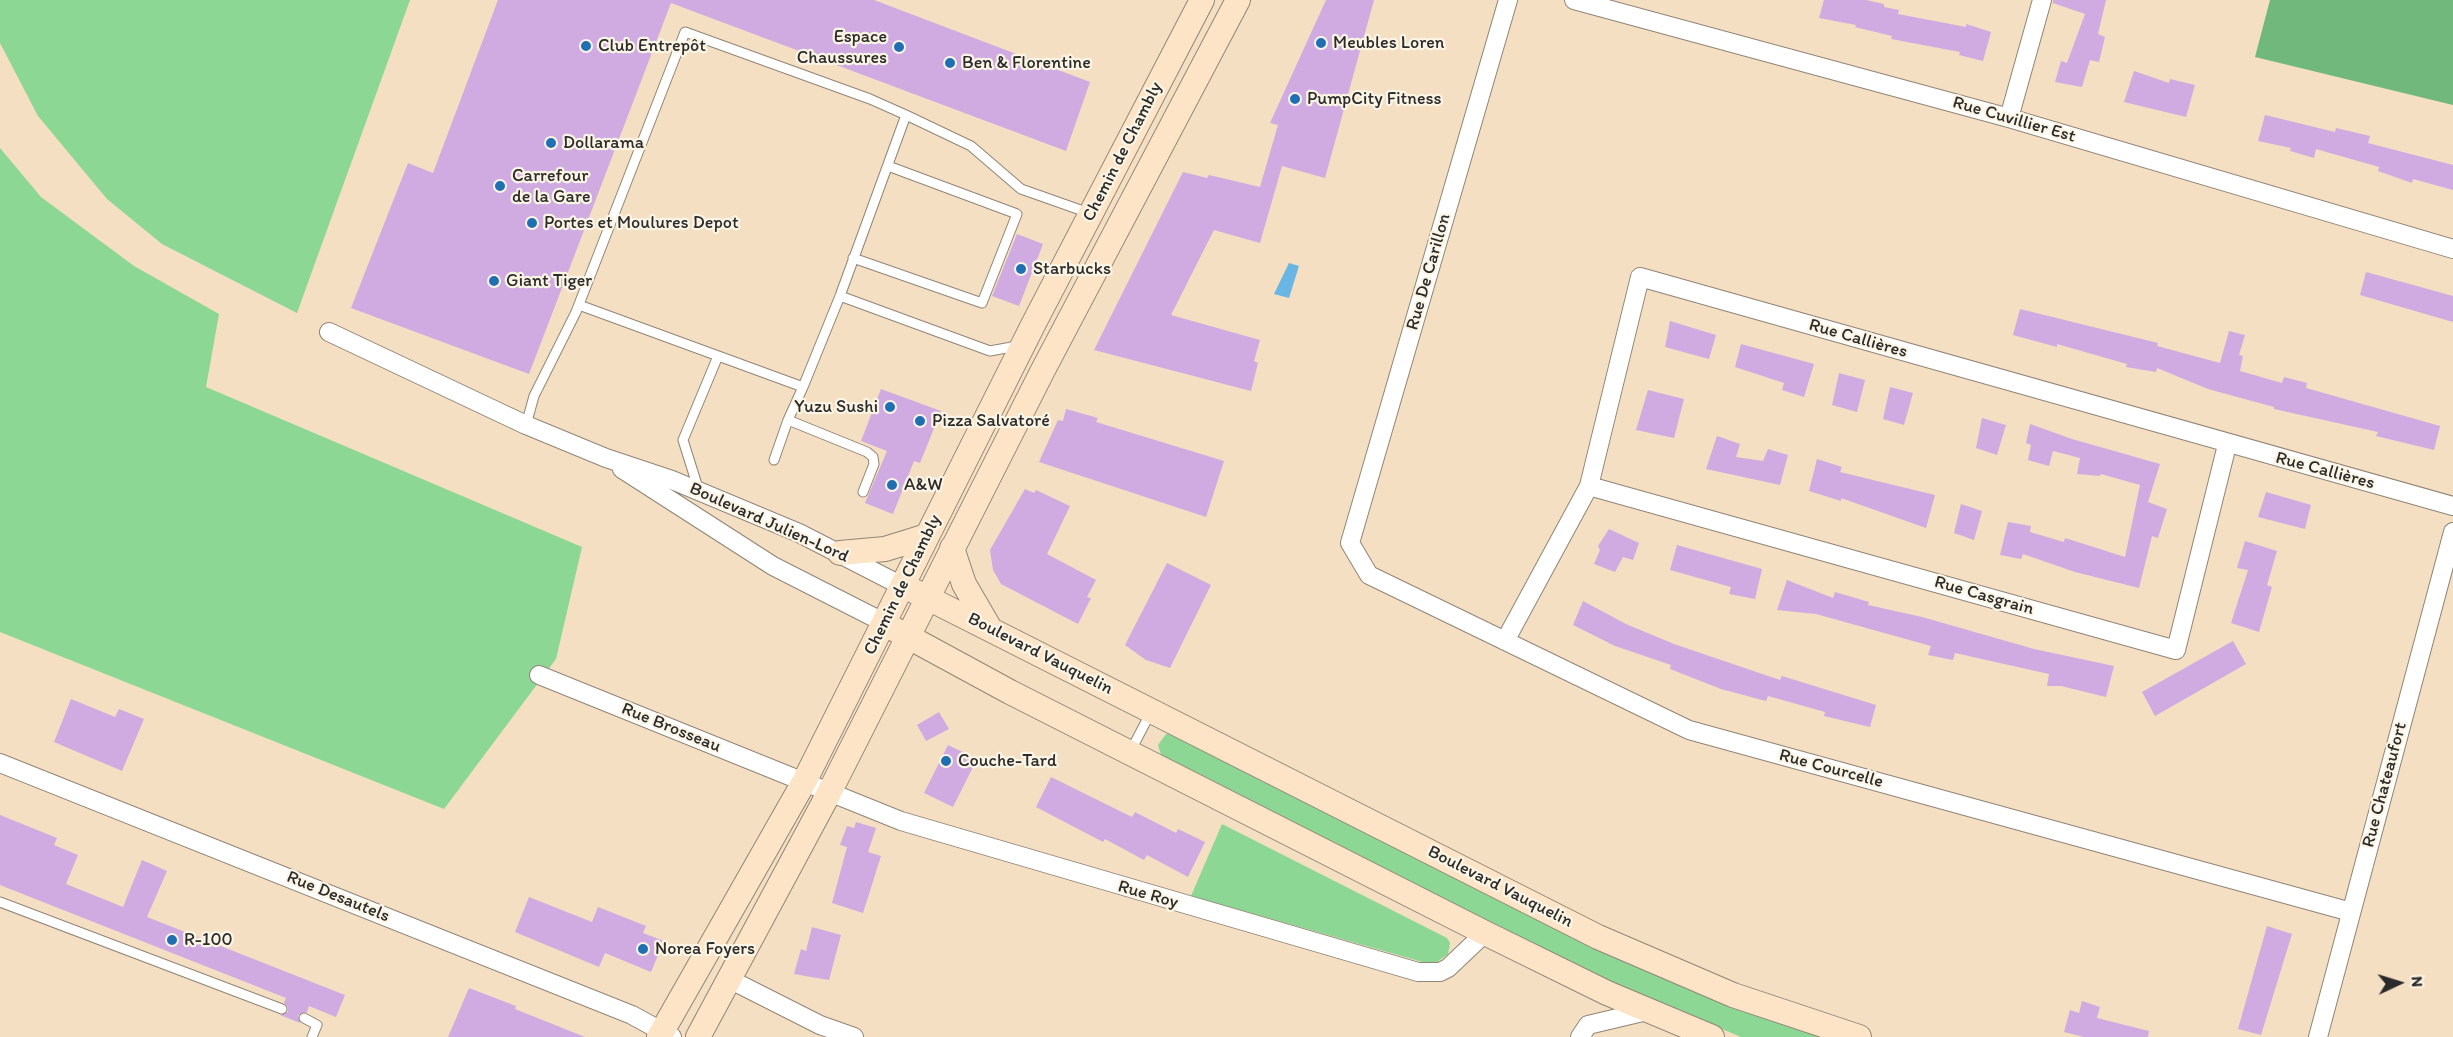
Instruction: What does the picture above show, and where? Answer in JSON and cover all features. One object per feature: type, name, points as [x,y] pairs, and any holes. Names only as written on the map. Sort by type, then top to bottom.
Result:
[{"type":"main road","name":"Chemin de Chambly","points":[[665,1035],[804,782],[1025,343],[1202,0]]},
{"type":"main road","name":"Chemin de Chambly","points":[[698,1037],[829,793],[952,548],[1238,0]]},
{"type":"main road","points":[[840,553],[885,549],[927,536]]},
{"type":"main road","points":[[952,548],[964,584],[989,627]]},
{"type":"main road","name":"Boulevard Julien-Lord","points":[[902,586],[927,598]]},
{"type":"main road","name":"Boulevard Vauquelin","points":[[927,598],[989,627],[1650,961],[1751,1002],[1859,1037]]},
{"type":"main road","name":"Boulevard Julien-Lord","points":[[885,623],[908,636]]},
{"type":"main road","points":[[908,636],[1485,933],[1647,1011],[1712,1037]]},
{"type":"street","name":"Rue De Carillon","points":[[1350,543],[1508,0]]},
{"type":"street","points":[[2009,118],[2042,0]]},
{"type":"street","name":"Rue Cuvillier Est","points":[[1584,1],[2009,118],[2453,249]]},
{"type":"street","name":"Rue Callières","points":[[1505,642],[1589,486],[1640,277],[2227,445],[2453,506]]},
{"type":"street","name":"Boulevard Julien-Lord","points":[[329,332],[526,425],[606,458],[699,491],[840,553],[902,586]]},
{"type":"street","name":"Rue Casgrain","points":[[1589,486],[2176,650],[2227,445]]},
{"type":"street","name":"Boulevard Julien-Lord","points":[[606,458],[663,498],[773,566],[885,623]]},
{"type":"street","name":"Rue Chateaufort","points":[[2318,1037],[2453,532]]},
{"type":"street","name":"Rue Courcelle","points":[[1350,543],[1369,575],[1689,730],[2351,912]]},
{"type":"street","name":"Rue Brosseau","points":[[539,675],[804,782]]},
{"type":"street","name":"Rue Desautels","points":[[0,763],[577,992],[632,1015],[665,1035]]},
{"type":"street","name":"Rue Roy","points":[[804,782],[901,822],[1418,972],[1440,972],[1448,968],[1485,933]]},
{"type":"street","points":[[729,979],[820,1024],[855,1037]]},
{"type":"street","points":[[1580,1037],[1588,1025],[1647,1011]]},
{"type":"lane","points":[[526,425],[534,396],[579,305],[685,32],[870,99],[906,115],[971,146],[1021,189],[1092,213]]},
{"type":"lane","points":[[774,460],[788,420],[840,296],[906,115]]},
{"type":"lane","points":[[853,258],[982,303],[1017,214],[888,166]]},
{"type":"lane","points":[[840,296],[990,351],[1008,350],[1025,343]]},
{"type":"lane","points":[[579,305],[802,387]]},
{"type":"lane","points":[[699,491],[683,440],[718,357]]},
{"type":"lane","points":[[788,420],[867,452],[873,457],[874,464],[863,492]]},
{"type":"lane","points":[[1130,752],[1152,711]]},
{"type":"lane","points":[[0,902],[282,1009]]},
{"type":"lane","points":[[304,1018],[317,1025],[312,1037]]},
{"type":"green space","points":[[0,0],[410,0],[297,313],[162,244],[107,199],[38,116],[0,43]]},
{"type":"green space","points":[[2270,0],[2453,0],[2453,105],[2255,57]]},
{"type":"green space","points":[[0,148],[41,197],[134,266],[219,314],[206,387],[582,547],[556,659],[444,809],[0,632]]},
{"type":"green space","points":[[1166,734],[1171,734],[1821,1037],[1741,1037],[1584,971],[1161,755],[1158,745]]},
{"type":"green space","points":[[1222,824],[1447,938],[1450,943],[1448,954],[1437,962],[1426,963],[1191,896]]},
{"type":"water","points":[[1289,263],[1299,266],[1289,298],[1274,294]]},
{"type":"building","name":"Carrefour de la Gare","points":[[498,0],[874,0],[1090,82],[1066,151],[671,3],[529,374],[351,308],[408,163],[433,173]]},
{"type":"building","points":[[1326,0],[1374,0],[1325,178],[1282,166],[1260,243],[1214,230],[1171,315],[1260,340],[1254,361],[1258,363],[1251,391],[1094,350],[1183,172],[1207,178],[1209,175],[1260,187],[1278,125],[1270,123]]},
{"type":"building","points":[[1824,0],[1866,0],[1899,10],[1898,14],[1966,27],[1966,24],[1991,32],[1983,61],[1959,55],[1960,52],[1891,39],[1892,36],[1855,27],[1856,25],[1819,18]]},
{"type":"building","points":[[2053,0],[2106,0],[2098,34],[2105,37],[2099,62],[2090,60],[2082,87],[2055,82],[2061,61],[2067,63],[2085,14],[2053,3]]},
{"type":"building","points":[[2134,71],[2169,83],[2170,79],[2195,85],[2186,117],[2124,102]]},
{"type":"building","points":[[2265,115],[2335,132],[2336,128],[2370,136],[2368,143],[2453,165],[2453,190],[2413,179],[2412,183],[2378,171],[2379,167],[2316,149],[2314,158],[2290,151],[2291,148],[2258,141]]},
{"type":"building","points":[[1017,234],[1043,244],[1019,306],[992,296]]},
{"type":"building","points":[[2366,272],[2453,296],[2453,322],[2360,295]]},
{"type":"building","points":[[2020,309],[2158,343],[2157,346],[2220,363],[2229,331],[2245,335],[2239,355],[2243,356],[2240,371],[2282,383],[2284,377],[2307,383],[2306,388],[2440,426],[2434,450],[2376,436],[2378,432],[2274,409],[2274,407],[2208,389],[2157,368],[2156,372],[2126,367],[2127,364],[2057,344],[2057,347],[2013,335]]},
{"type":"building","points":[[1670,321],[1716,335],[1709,359],[1665,347]]},
{"type":"building","points":[[1741,344],[1814,364],[1804,397],[1782,390],[1784,383],[1735,367]]},
{"type":"building","points":[[1839,373],[1865,380],[1857,412],[1832,405]]},
{"type":"building","points":[[1890,387],[1913,393],[1904,425],[1883,419]]},
{"type":"building","points":[[881,389],[941,411],[920,463],[914,461],[893,514],[865,503],[887,451],[861,441]]},
{"type":"building","points":[[1648,390],[1684,399],[1674,438],[1636,430]]},
{"type":"building","points":[[1066,409],[1098,418],[1096,422],[1224,461],[1206,517],[1039,462],[1058,420],[1063,421]]},
{"type":"building","points":[[1982,418],[2006,425],[1997,455],[1976,448]]},
{"type":"building","points":[[2030,424],[2072,439],[2160,464],[2148,502],[2167,509],[2158,538],[2152,536],[2139,588],[2075,572],[2023,554],[2021,559],[2000,555],[2008,522],[2031,526],[2030,532],[2064,542],[2065,538],[2125,557],[2140,485],[2101,474],[2100,476],[2077,474],[2080,458],[2053,451],[2049,466],[2028,460],[2031,445],[2026,443]]},
{"type":"building","points":[[1717,436],[1740,444],[1736,457],[1763,461],[1768,449],[1788,455],[1780,485],[1706,469]]},
{"type":"building","points":[[1817,459],[1842,467],[1840,472],[1935,495],[1926,528],[1841,498],[1841,501],[1809,491]]},
{"type":"building","points":[[1025,489],[1034,493],[1036,490],[1070,506],[1047,554],[1096,580],[1087,597],[1091,598],[1078,624],[1001,584],[993,570],[990,550]]},
{"type":"building","points":[[2266,492],[2311,505],[2305,529],[2258,517]]},
{"type":"building","points":[[1961,504],[1982,511],[1974,540],[1954,533]]},
{"type":"building","points":[[1609,529],[1639,543],[1633,560],[1623,557],[1615,572],[1594,564],[1600,550],[1598,546]]},
{"type":"building","points":[[2245,541],[2277,551],[2267,585],[2272,587],[2259,632],[2231,623],[2248,570],[2237,568]]},
{"type":"building","points":[[1677,545],[1762,569],[1755,599],[1729,594],[1731,587],[1670,570]]},
{"type":"building","points":[[1167,563],[1211,585],[1170,668],[1146,660],[1125,645]]},
{"type":"building","points":[[1787,580],[1833,598],[1835,592],[1869,602],[1868,605],[1922,617],[2034,649],[2114,666],[2106,697],[2061,686],[2047,686],[2049,674],[1955,653],[1953,660],[1928,655],[1931,646],[1816,614],[1777,610]]},
{"type":"building","points":[[1583,601],[1626,624],[1674,644],[1780,680],[1782,676],[1876,705],[1870,727],[1824,716],[1825,712],[1768,696],[1766,701],[1721,689],[1670,669],[1671,665],[1615,646],[1573,625]]},
{"type":"building","points":[[2233,641],[2246,664],[2155,716],[2142,692]]},
{"type":"building","points":[[71,699],[115,717],[119,709],[144,719],[122,771],[54,742]]},
{"type":"building","points":[[939,712],[949,729],[926,741],[917,725]]},
{"type":"building","points":[[948,745],[977,759],[953,807],[924,793]]},
{"type":"building","points":[[1051,777],[1132,817],[1135,812],[1176,833],[1178,829],[1205,842],[1188,877],[1147,855],[1144,860],[1105,839],[1103,842],[1036,807]]},
{"type":"building","name":"R-100","points":[[0,815],[57,838],[54,845],[78,855],[66,884],[123,907],[142,860],[167,871],[147,917],[345,995],[336,1017],[309,1006],[307,1012],[298,1015],[300,1023],[280,1015],[288,1012],[288,1007],[284,1003],[286,998],[0,885]]},
{"type":"building","points":[[856,822],[876,828],[868,852],[881,856],[863,913],[832,903],[847,847],[840,845],[847,826],[854,828]]},
{"type":"building","points":[[529,897],[592,922],[598,907],[646,926],[643,933],[664,941],[651,972],[605,953],[599,967],[515,932]]},
{"type":"building","points":[[2267,926],[2292,934],[2261,1035],[2238,1029]]},
{"type":"building","points":[[812,927],[841,935],[829,980],[794,974],[801,949],[806,951]]},
{"type":"building","points":[[469,988],[516,1006],[515,1009],[585,1037],[448,1037]]},
{"type":"building","points":[[2082,1001],[2100,1007],[2097,1018],[2149,1031],[2148,1037],[2084,1037],[2064,1032],[2070,1010],[2079,1013]]},
{"type":"place","name":"Meubles Loren","points":[[1321,43]]},
{"type":"place","name":"Club Entrepôt","points":[[586,46]]},
{"type":"place","name":"Espace Chaussures","points":[[899,47]]},
{"type":"place","name":"Ben & Florentine","points":[[950,63]]},
{"type":"place","name":"PumpCity Fitness","points":[[1295,99]]},
{"type":"place","name":"Dollarama","points":[[551,143]]},
{"type":"place","name":"Carrefour de la Gare","points":[[500,186]]},
{"type":"place","name":"Portes et Moulures Depot","points":[[532,223]]},
{"type":"place","name":"Starbucks","points":[[1021,269]]},
{"type":"place","name":"Giant Tiger","points":[[494,281]]},
{"type":"place","name":"Yuzu Sushi","points":[[890,407]]},
{"type":"place","name":"Pizza Salvatoré","points":[[920,421]]},
{"type":"place","name":"A&W","points":[[892,485]]},
{"type":"place","name":"Couche-Tard","points":[[946,761]]},
{"type":"place","name":"R-100","points":[[172,940]]},
{"type":"place","name":"Norea Foyers","points":[[643,949]]}]
